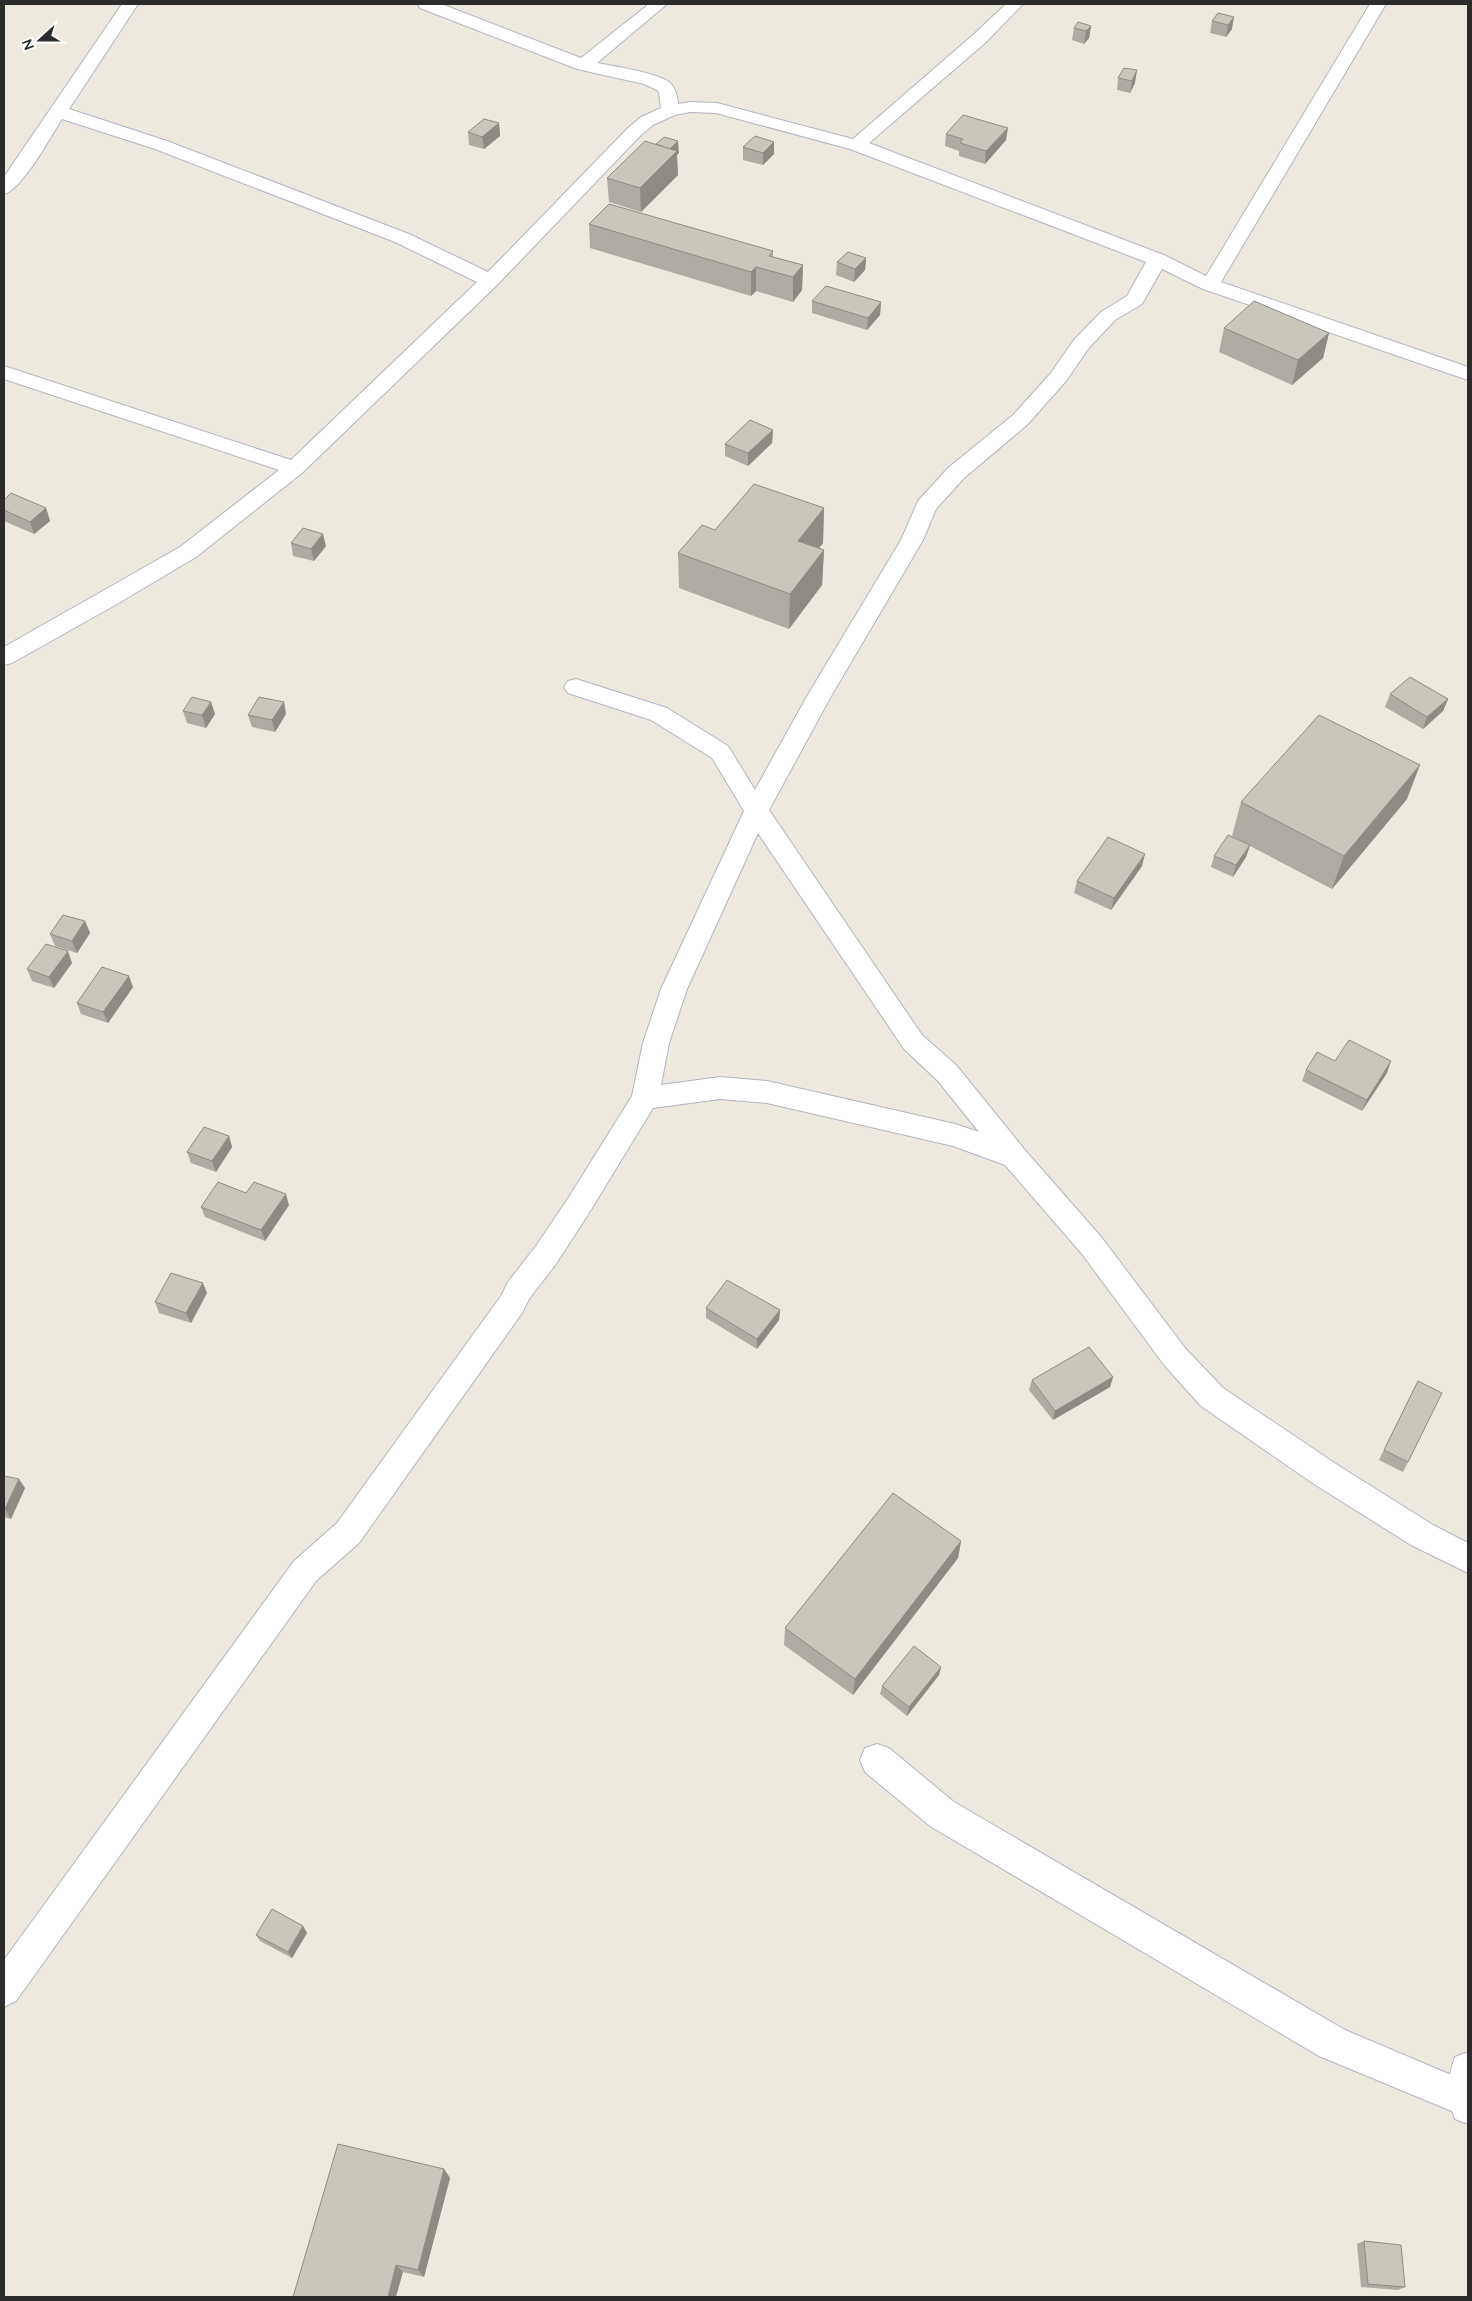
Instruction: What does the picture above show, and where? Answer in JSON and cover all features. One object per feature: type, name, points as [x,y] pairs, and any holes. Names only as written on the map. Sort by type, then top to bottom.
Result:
[{"type":"street","points":[[4,188],[16,174],[130,4]]},
{"type":"street","points":[[426,4],[583,65],[650,80],[663,86],[668,93],[670,111]]},
{"type":"street","points":[[583,65],[658,4]]},
{"type":"street","points":[[856,145],[978,39],[1015,4]]},
{"type":"street","points":[[1210,285],[1378,4]]},
{"type":"street","points":[[4,657],[109,599],[188,552],[295,468],[490,281],[634,132],[648,121],[670,111],[690,107],[717,108],[856,145],[1157,259],[1210,285],[1468,374]]},
{"type":"street","points":[[57,111],[161,145],[402,238],[490,281]]},
{"type":"street","points":[[4,1989],[305,1571],[348,1533],[402,1454],[512,1304],[518,1291],[546,1255],[645,1098],[656,1043],[674,989],[756,811],[818,698],[912,540],[926,506],[956,473],[1020,420],[1059,377],[1080,345],[1108,316],[1135,300],[1157,259]]},
{"type":"street","points":[[4,372],[295,468]]},
{"type":"street","points":[[576,687],[659,714],[720,752],[756,811],[913,1042],[948,1073],[1015,1157],[1092,1246],[1175,1357],[1212,1397],[1325,1474],[1422,1535],[1468,1559]]},
{"type":"street","points":[[645,1098],[720,1088],[767,1092],[954,1135],[1015,1157]]},
{"type":"street","points":[[877,1760],[942,1814],[1332,2043],[1468,2092]]},
{"type":"building","points":[[1218,13],[1234,17],[1228,25],[1212,21]]},
{"type":"building","points":[[1078,22],[1091,26],[1086,31],[1074,28]]},
{"type":"building","points":[[1124,68],[1137,70],[1132,81],[1118,78]]},
{"type":"building","points":[[963,115],[1008,128],[986,151],[960,143],[963,139],[946,134]]},
{"type":"building","points":[[484,119],[499,123],[482,137],[468,132]]},
{"type":"building","points":[[755,136],[774,142],[763,153],[743,147]]},
{"type":"building","points":[[664,137],[678,141],[670,149],[656,144]]},
{"type":"building","points":[[645,141],[677,151],[640,188],[607,178]]},
{"type":"building","points":[[609,204],[773,251],[769,256],[803,265],[793,277],[756,267],[751,272],[589,224]]},
{"type":"building","points":[[848,252],[866,258],[855,269],[837,262]]},
{"type":"building","points":[[826,286],[881,302],[868,318],[812,301]]},
{"type":"building","points":[[1254,301],[1329,333],[1298,360],[1224,328]]},
{"type":"building","points":[[750,420],[773,430],[748,453],[725,444]]},
{"type":"building","points":[[754,484],[824,508],[798,541],[824,550],[790,594],[678,553],[702,525],[715,530]]},
{"type":"building","points":[[11,493],[46,508],[30,522],[4,510],[4,500]]},
{"type":"building","points":[[303,528],[323,534],[311,549],[291,543]]},
{"type":"building","points":[[1410,677],[1448,699],[1427,717],[1390,694]]},
{"type":"building","points":[[192,697],[211,702],[202,715],[183,711]]},
{"type":"building","points":[[259,697],[284,702],[272,720],[248,715]]},
{"type":"building","points":[[1319,715],[1420,765],[1344,856],[1241,802]]},
{"type":"building","points":[[1228,835],[1250,845],[1236,865],[1214,856]]},
{"type":"building","points":[[1108,837],[1145,854],[1114,898],[1077,881]]},
{"type":"building","points":[[63,915],[85,921],[72,941],[50,934]]},
{"type":"building","points":[[46,944],[68,951],[49,977],[27,969]]},
{"type":"building","points":[[102,967],[129,976],[103,1012],[77,1003]]},
{"type":"building","points":[[1349,1040],[1391,1061],[1367,1100],[1306,1070],[1317,1052],[1335,1061]]},
{"type":"building","points":[[204,1127],[229,1136],[212,1161],[187,1152]]},
{"type":"building","points":[[218,1182],[246,1193],[254,1182],[286,1194],[261,1230],[201,1207]]},
{"type":"building","points":[[171,1273],[203,1283],[186,1313],[155,1302]]},
{"type":"building","points":[[727,1280],[780,1310],[757,1339],[706,1308]]},
{"type":"building","points":[[1089,1347],[1113,1377],[1055,1411],[1032,1380]]},
{"type":"building","points":[[1418,1381],[1442,1393],[1408,1462],[1384,1450]]},
{"type":"building","points":[[4,1476],[19,1479],[5,1509],[4,1509]]},
{"type":"building","points":[[893,1493],[961,1541],[855,1679],[785,1628]]},
{"type":"building","points":[[914,1646],[941,1667],[909,1707],[882,1686]]},
{"type":"building","points":[[272,1909],[303,1926],[288,1952],[256,1935]]},
{"type":"building","points":[[338,2144],[444,2169],[418,2270],[396,2265],[388,2297],[293,2297]]},
{"type":"building","points":[[1364,2241],[1401,2245],[1405,2287],[1368,2284]]}]
